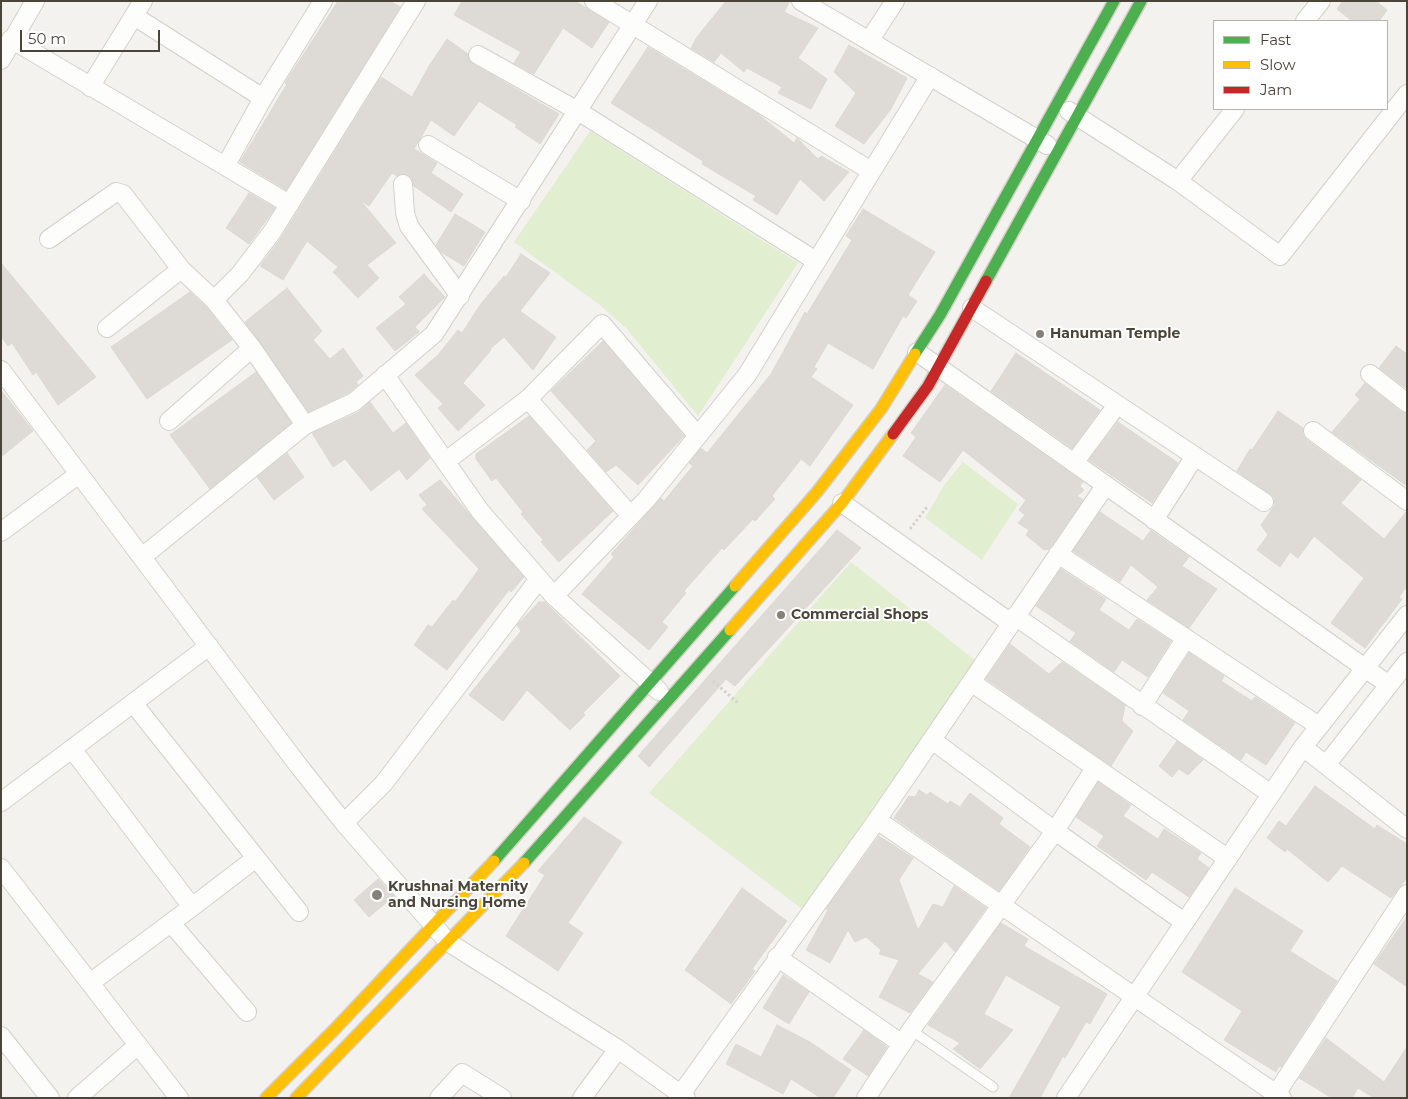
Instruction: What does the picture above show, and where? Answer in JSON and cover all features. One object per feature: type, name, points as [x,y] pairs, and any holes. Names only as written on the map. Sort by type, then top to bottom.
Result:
[{"type":"street","points":[[1,60],[11,39],[35,1]]},
{"type":"street","points":[[90,87],[143,1]]},
{"type":"street","points":[[226,165],[263,98],[323,1]]},
{"type":"street","points":[[214,300],[240,274],[272,232],[416,1]]},
{"type":"street","points":[[594,1],[871,171]]},
{"type":"street","points":[[142,557],[305,425],[354,402],[434,334],[648,1]]},
{"type":"street","points":[[801,1],[1058,152]]},
{"type":"street","points":[[869,41],[895,1]]},
{"type":"street","points":[[266,1098],[334,1030],[512,842],[817,492],[881,409],[940,315],[1114,1]]},
{"type":"street","points":[[296,1098],[504,886],[842,503],[928,386],[1141,1]]},
{"type":"street","points":[[1306,20],[1322,1]]},
{"type":"street","points":[[134,16],[263,98]]},
{"type":"street","points":[[11,39],[289,204]]},
{"type":"street","points":[[478,55],[578,111],[816,261]]},
{"type":"street","points":[[554,596],[631,516],[746,375],[930,76]]},
{"type":"street","points":[[1056,104],[1078,116],[1178,181],[1280,256],[1407,94]]},
{"type":"street","points":[[1178,181],[1234,110]]},
{"type":"street","points":[[428,145],[521,201]]},
{"type":"street","points":[[403,184],[405,213],[409,226],[460,296]]},
{"type":"street","points":[[49,239],[116,192],[128,199],[181,269],[214,300],[252,348],[305,425]]},
{"type":"street","points":[[106,328],[181,269]]},
{"type":"street","points":[[972,308],[1264,502]]},
{"type":"street","points":[[446,461],[528,399],[602,324],[698,436]]},
{"type":"street","points":[[169,421],[252,348]]},
{"type":"street","points":[[917,352],[1364,669],[1389,684]]},
{"type":"street","points":[[1,370],[344,823],[448,942],[618,1049],[683,1096],[777,957],[877,820],[1106,486]]},
{"type":"street","points":[[1370,374],[1407,403]]},
{"type":"street","points":[[386,375],[480,511],[539,579],[554,596],[669,700]]},
{"type":"street","points":[[528,399],[631,516]]},
{"type":"street","points":[[1074,463],[1117,404]]},
{"type":"street","points":[[1313,431],[1407,501]]},
{"type":"street","points":[[1154,520],[1195,456]]},
{"type":"street","points":[[1,532],[80,474]]},
{"type":"street","points":[[842,503],[898,543],[1271,794]]},
{"type":"street","points":[[1058,554],[1319,726]]},
{"type":"street","points":[[344,823],[390,775],[539,579]]},
{"type":"street","points":[[1066,1098],[1303,747],[1407,615]]},
{"type":"street","points":[[1142,706],[1186,638]]},
{"type":"street","points":[[1,802],[209,646]]},
{"type":"street","points":[[1326,765],[1407,662]]},
{"type":"street","points":[[971,682],[1227,858]]},
{"type":"street","points":[[133,703],[299,912]]},
{"type":"street","points":[[932,740],[1055,831],[1184,922]]},
{"type":"street","points":[[1303,747],[1407,829]]},
{"type":"street","points":[[72,749],[192,907]]},
{"type":"street","points":[[866,1098],[906,1037],[1002,907],[1055,831],[1096,768]]},
{"type":"street","points":[[877,820],[1279,1096],[1407,894]]},
{"type":"street","points":[[90,983],[256,858]]},
{"type":"street","points":[[1,868],[179,1098]]},
{"type":"street","points":[[171,923],[247,1012]]},
{"type":"street","points":[[777,957],[906,1037]]},
{"type":"street","points":[[1,1036],[50,1098]]},
{"type":"street","points":[[77,1098],[138,1045]]},
{"type":"street","points":[[582,1098],[618,1049]]},
{"type":"street","points":[[439,1098],[462,1073],[502,1098]]},
{"type":"lane","points":[[906,1037],[993,1087]]},
{"type":"path","points":[[898,543],[927,507]]},
{"type":"path","points":[[698,667],[738,703]]},
{"type":"green space","points":[[590,131],[798,263],[698,416],[626,328],[601,306],[514,242]]},
{"type":"green space","points":[[963,462],[1018,504],[982,560],[925,518],[944,485]]},
{"type":"green space","points":[[851,562],[976,661],[802,909],[649,793]]},
{"type":"building","points":[[338,1],[390,1],[400,7],[286,190],[240,162],[287,84],[285,83]]},
{"type":"building","points":[[462,1],[575,1],[609,22],[592,48],[563,28],[534,74],[514,63],[521,52],[454,15]]},
{"type":"building","points":[[726,1],[790,1],[784,12],[818,28],[798,58],[827,79],[811,109],[778,93],[782,87],[747,68],[744,72],[721,53],[714,62],[691,48],[697,37]]},
{"type":"building","points":[[1343,1],[1376,1],[1387,10],[1380,20],[1351,20],[1337,9]]},
{"type":"building","points":[[447,39],[468,54],[469,60],[473,64],[559,114],[540,144],[515,127],[517,125],[479,101],[454,136],[431,120],[414,149],[437,163],[431,173],[463,194],[451,212],[414,186],[412,178],[408,175],[397,176],[392,173],[369,206],[360,200],[396,243],[367,265],[379,278],[358,298],[333,272],[338,267],[307,241],[283,280],[260,266],[281,238],[381,77],[412,97]]},
{"type":"building","points":[[849,45],[907,78],[891,109],[864,144],[835,126],[856,93],[834,72]]},
{"type":"building","points":[[648,47],[758,114],[794,143],[797,138],[818,159],[821,156],[849,172],[824,201],[800,179],[777,215],[753,200],[756,196],[702,164],[703,161],[611,103]]},
{"type":"building","points":[[249,193],[275,208],[249,244],[226,228]]},
{"type":"building","points":[[863,209],[935,252],[908,295],[917,301],[906,318],[903,316],[873,369],[828,343],[814,367],[817,369],[811,377],[853,405],[810,466],[801,459],[772,496],[775,499],[724,550],[722,548],[684,591],[686,593],[662,622],[668,627],[649,650],[582,594],[614,557],[611,554],[661,498],[664,501],[693,466],[689,463],[701,448],[707,453],[771,374],[805,312],[807,314],[852,240],[846,236]]},
{"type":"building","points":[[455,214],[485,232],[464,266],[441,252],[436,245]]},
{"type":"building","points":[[521,254],[550,273],[520,311],[556,337],[533,370],[504,337],[490,349],[463,383],[485,405],[458,431],[438,408],[443,404],[415,375],[438,355],[458,330],[462,333],[480,305],[504,276],[506,277]]},
{"type":"building","points":[[1,263],[96,377],[58,405],[36,372],[33,375],[12,343],[8,346],[1,336]]},
{"type":"building","points":[[424,274],[445,297],[415,327],[419,332],[395,351],[376,328],[406,304],[399,297]]},
{"type":"building","points":[[287,288],[322,331],[313,340],[330,359],[343,348],[363,376],[356,382],[358,385],[348,393],[309,412],[245,322]]},
{"type":"building","points":[[190,292],[206,307],[232,340],[147,399],[111,347]]},
{"type":"building","points":[[603,341],[684,436],[638,485],[616,465],[606,472],[587,450],[596,441],[551,391]]},
{"type":"building","points":[[1396,346],[1407,354],[1407,389],[1379,368]]},
{"type":"building","points":[[1016,353],[1100,410],[1072,448],[991,391]]},
{"type":"building","points":[[256,372],[291,423],[210,489],[170,435]]},
{"type":"building","points":[[1365,383],[1400,411],[1407,413],[1407,486],[1332,432],[1360,399],[1355,395]]},
{"type":"building","points":[[945,385],[1083,482],[1080,486],[1084,490],[1077,496],[1083,500],[1049,549],[1044,550],[1026,535],[1029,530],[1018,523],[1025,515],[1019,510],[1026,500],[963,450],[940,482],[903,456],[916,437],[911,433]]},
{"type":"building","points":[[1,390],[33,431],[1,457]]},
{"type":"building","points":[[370,402],[393,433],[406,423],[430,458],[407,480],[399,469],[371,491],[345,459],[333,467],[312,433],[359,412]]},
{"type":"building","points":[[1278,411],[1303,428],[1303,435],[1307,440],[1361,480],[1341,503],[1384,539],[1407,511],[1407,586],[1399,597],[1402,599],[1365,648],[1331,623],[1364,578],[1314,536],[1298,558],[1290,552],[1280,567],[1257,550],[1268,535],[1261,525],[1275,505],[1274,498],[1237,471],[1250,449],[1252,450]]},
{"type":"building","points":[[529,416],[613,511],[559,562],[541,542],[543,540],[521,514],[523,512],[496,478],[492,481],[476,459],[476,454]]},
{"type":"building","points":[[1118,422],[1178,463],[1152,503],[1089,460]]},
{"type":"building","points":[[287,453],[304,477],[274,500],[257,477]]},
{"type":"building","points":[[440,480],[524,577],[511,592],[509,590],[447,670],[414,645],[428,625],[432,627],[453,600],[455,602],[479,569],[422,509],[427,505],[419,495]]},
{"type":"building","points":[[1100,512],[1143,541],[1151,530],[1189,557],[1182,566],[1217,589],[1189,628],[1147,600],[1158,587],[1131,565],[1120,582],[1073,551]]},
{"type":"building","name":"Commercial Shops","points":[[837,530],[861,548],[735,686],[726,679],[649,767],[638,756]]},
{"type":"building","points":[[1061,569],[1106,599],[1099,610],[1129,630],[1137,619],[1171,641],[1148,677],[1122,660],[1114,672],[1070,641],[1076,633],[1036,606]]},
{"type":"building","points":[[539,602],[545,602],[620,676],[583,713],[585,715],[570,730],[527,690],[503,721],[469,695],[521,631],[517,625]]},
{"type":"building","points":[[1010,644],[1049,674],[1062,662],[1125,705],[1122,721],[1133,731],[1111,766],[986,679]]},
{"type":"building","points":[[1189,653],[1224,676],[1221,681],[1252,701],[1255,697],[1295,723],[1266,765],[1246,752],[1241,760],[1183,720],[1189,711],[1163,693]]},
{"type":"building","points":[[1177,741],[1203,760],[1188,775],[1179,769],[1172,777],[1159,766]]},
{"type":"building","points":[[1098,782],[1131,805],[1123,816],[1158,839],[1164,829],[1201,853],[1197,859],[1209,868],[1189,897],[1152,872],[1146,880],[1097,846],[1104,836],[1076,817]]},
{"type":"building","points":[[1315,786],[1375,829],[1377,825],[1407,844],[1407,878],[1391,898],[1342,866],[1328,882],[1287,849],[1285,852],[1267,838],[1279,821],[1286,826]]},
{"type":"building","points":[[919,790],[927,795],[930,792],[948,804],[950,801],[960,807],[970,793],[1003,818],[999,824],[1030,847],[999,891],[894,818],[909,796],[915,797]]},
{"type":"building","points":[[584,817],[622,842],[568,923],[583,933],[558,971],[506,936],[545,875],[538,871]]},
{"type":"building","points":[[879,836],[913,858],[899,880],[918,930],[933,904],[943,907],[954,886],[986,908],[955,952],[945,941],[918,974],[933,982],[910,1013],[879,997],[899,960],[879,954],[881,950],[866,937],[855,942],[848,930],[830,963],[806,950],[828,910],[826,909]]},
{"type":"building","points":[[378,879],[394,896],[369,917],[354,900]]},
{"type":"building","points":[[742,888],[787,921],[752,969],[755,971],[731,1004],[685,970]]},
{"type":"building","points":[[1235,888],[1303,931],[1290,951],[1337,981],[1276,1072],[1224,1040],[1242,1011],[1182,972]]},
{"type":"building","points":[[1407,917],[1407,987],[1374,964]]},
{"type":"building","points":[[1001,923],[1028,939],[1024,946],[1107,994],[1090,1024],[1086,1022],[1065,1058],[1063,1056],[1040,1098],[1009,1098],[1061,1007],[1006,975],[984,1014],[1013,1030],[980,1069],[953,1049],[960,1043],[928,1025]]},
{"type":"building","points":[[783,975],[809,992],[789,1024],[763,1008]]},
{"type":"building","points":[[777,1025],[810,1042],[851,1070],[833,1098],[821,1098],[791,1079],[783,1094],[726,1064],[736,1044],[761,1057]]},
{"type":"building","points":[[864,1030],[887,1047],[868,1076],[843,1059]]},
{"type":"building","points":[[1326,1038],[1384,1082],[1407,1047],[1407,1098],[1374,1098],[1358,1088],[1352,1098],[1332,1098],[1299,1078]]},
{"type":"traffic: fast","points":[[915,354],[940,315],[1114,1]]},
{"type":"traffic: fast","points":[[986,281],[1141,1]]},
{"type":"traffic: fast","points":[[494,861],[735,586]]},
{"type":"traffic: fast","points":[[524,863],[730,630]]},
{"type":"traffic: slow","points":[[735,586],[817,492],[881,409],[915,354]]},
{"type":"traffic: slow","points":[[730,630],[842,503],[893,434]]},
{"type":"traffic: slow","points":[[266,1098],[334,1030],[494,861]]},
{"type":"traffic: slow","points":[[296,1098],[524,863]]},
{"type":"traffic: jam","points":[[893,434],[928,386],[986,281]]},
{"type":"place","name":"Hanuman Temple","points":[[1040,334]]},
{"type":"place","name":"Commercial Shops","points":[[781,615]]},
{"type":"place","name":"Krushnai Maternity and Nursing Home","points":[[377,895]]}]
